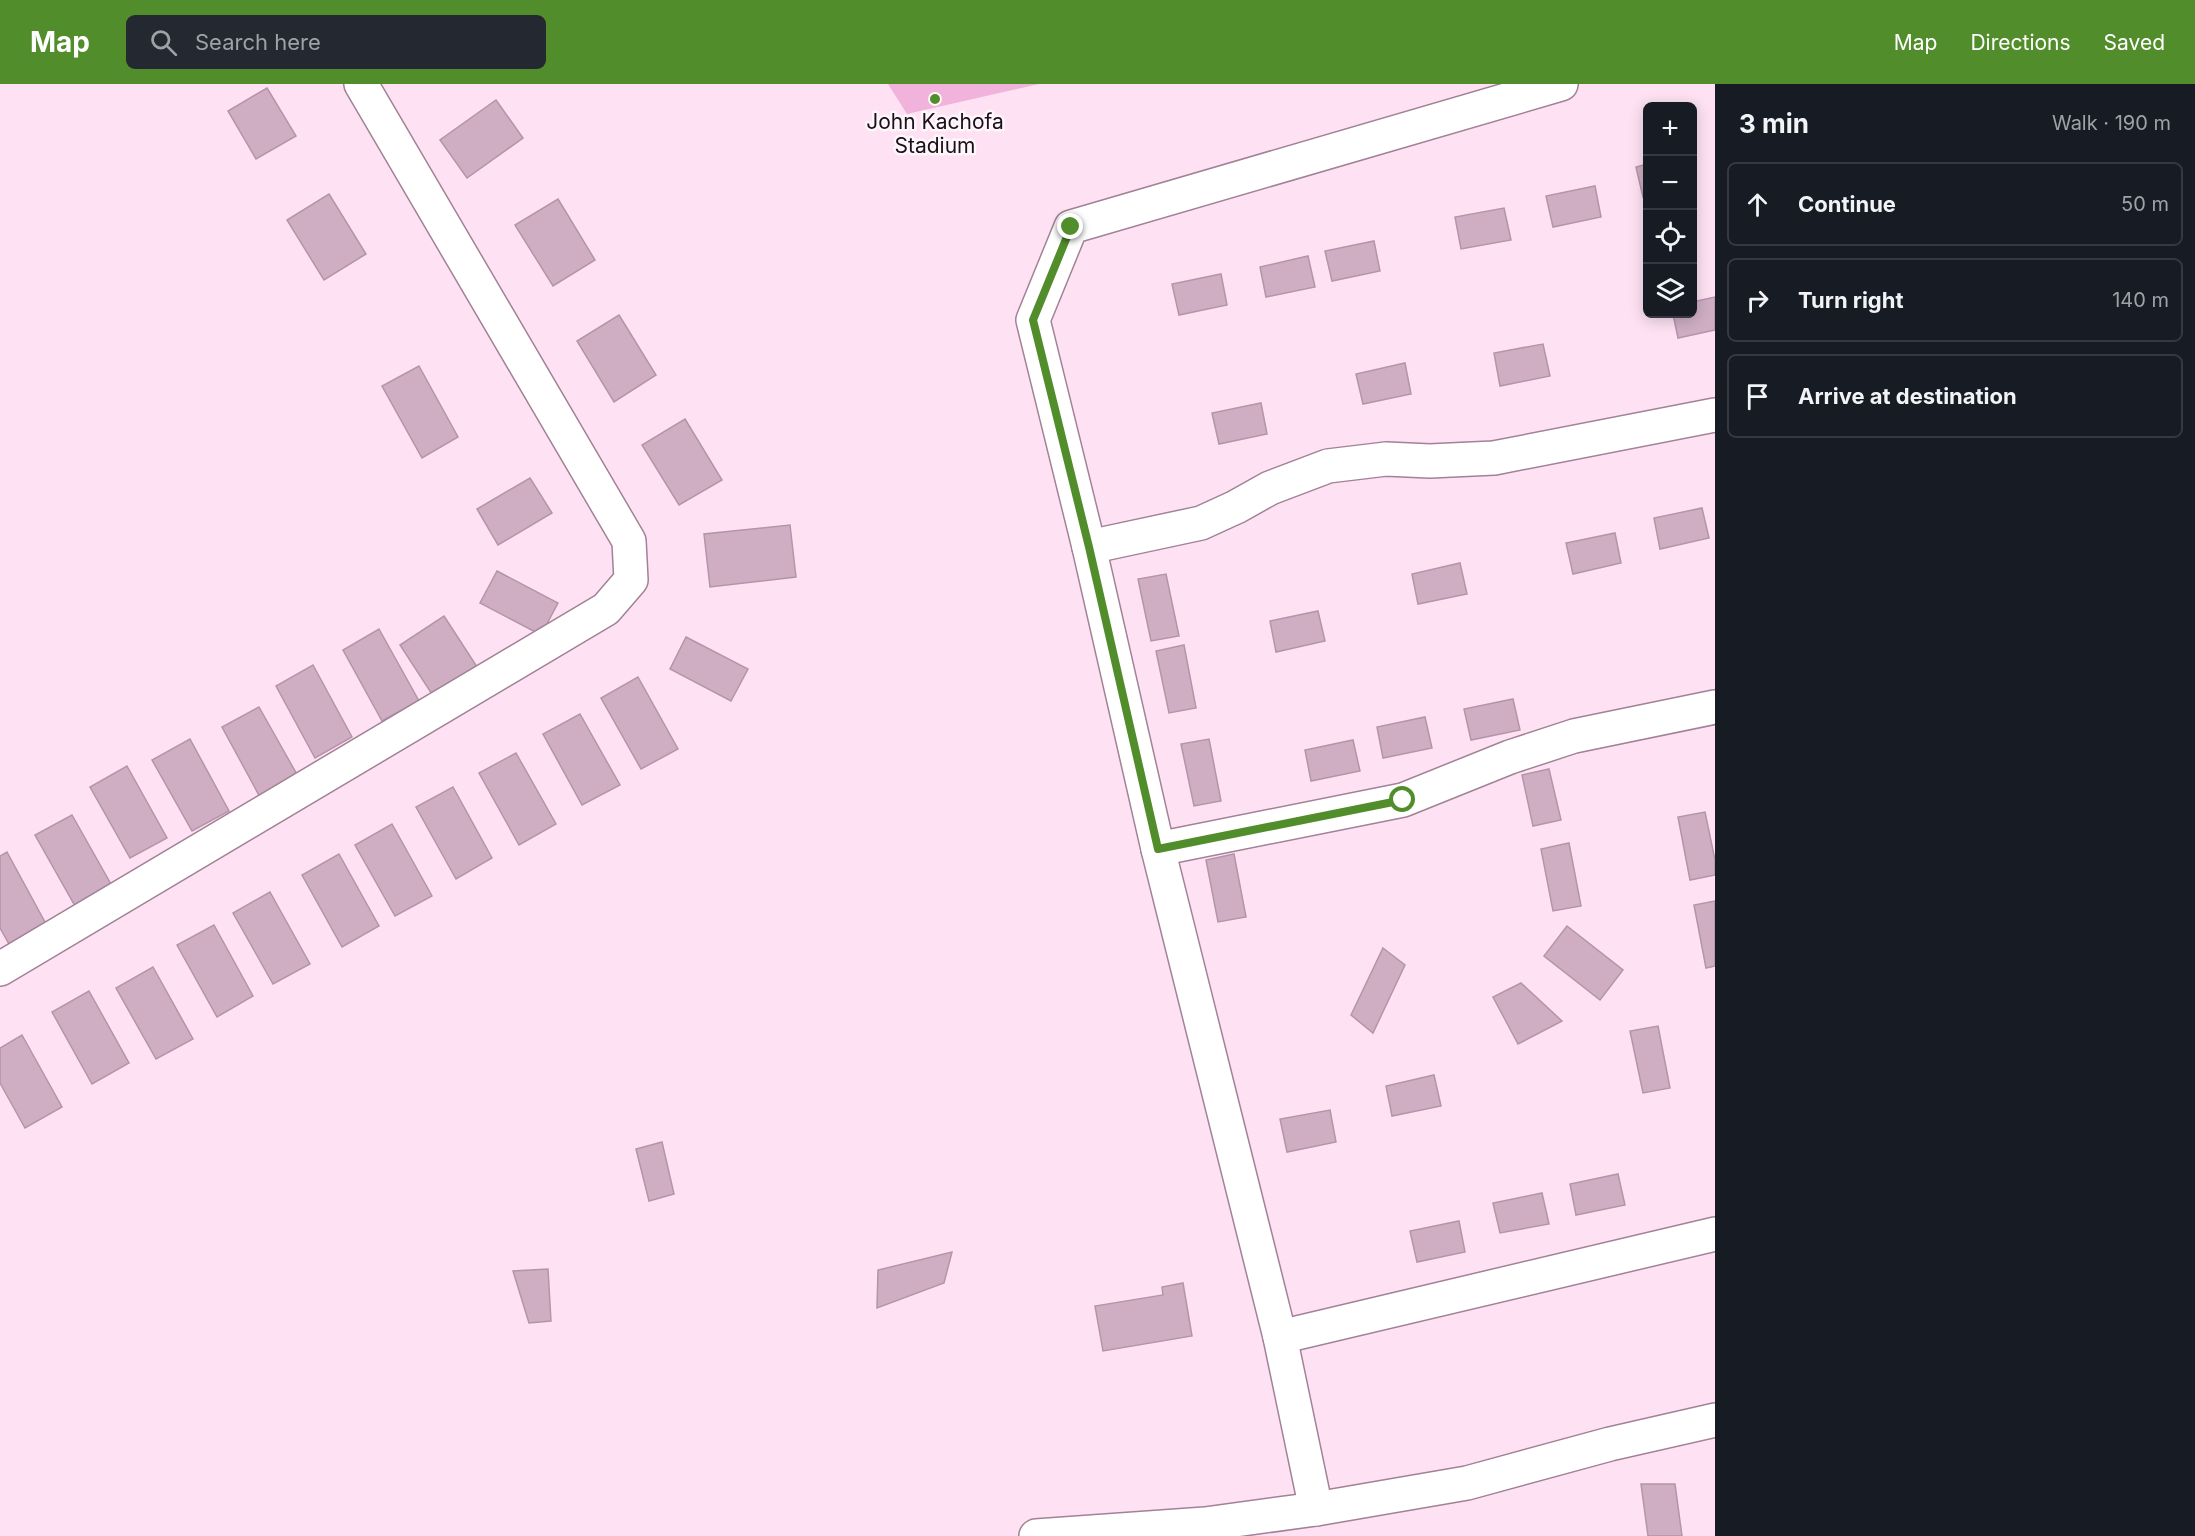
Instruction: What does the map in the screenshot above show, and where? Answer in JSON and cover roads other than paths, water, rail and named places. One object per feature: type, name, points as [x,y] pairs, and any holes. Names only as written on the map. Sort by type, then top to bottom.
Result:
[{"type":"street","points":[[0,969],[606,609],[631,580],[628,541],[361,84]]},
{"type":"street","points":[[1316,1509],[1280,1337],[1158,849],[1089,547],[1033,320],[1071,227],[1561,84]]},
{"type":"street","points":[[1089,547],[1202,523],[1269,488],[1328,466],[1386,459],[1430,461],[1494,458],[1715,415]]},
{"type":"street","points":[[1158,849],[1403,800],[1510,756],[1574,736],[1715,707]]},
{"type":"street","points":[[1280,1337],[1715,1234]]},
{"type":"street","points":[[1036,1536],[1113,1534],[1205,1524],[1316,1509],[1467,1484],[1610,1444],[1715,1420]]},
{"type":"place","name":"John Kachofa Stadium","points":[[935,99]]}]
